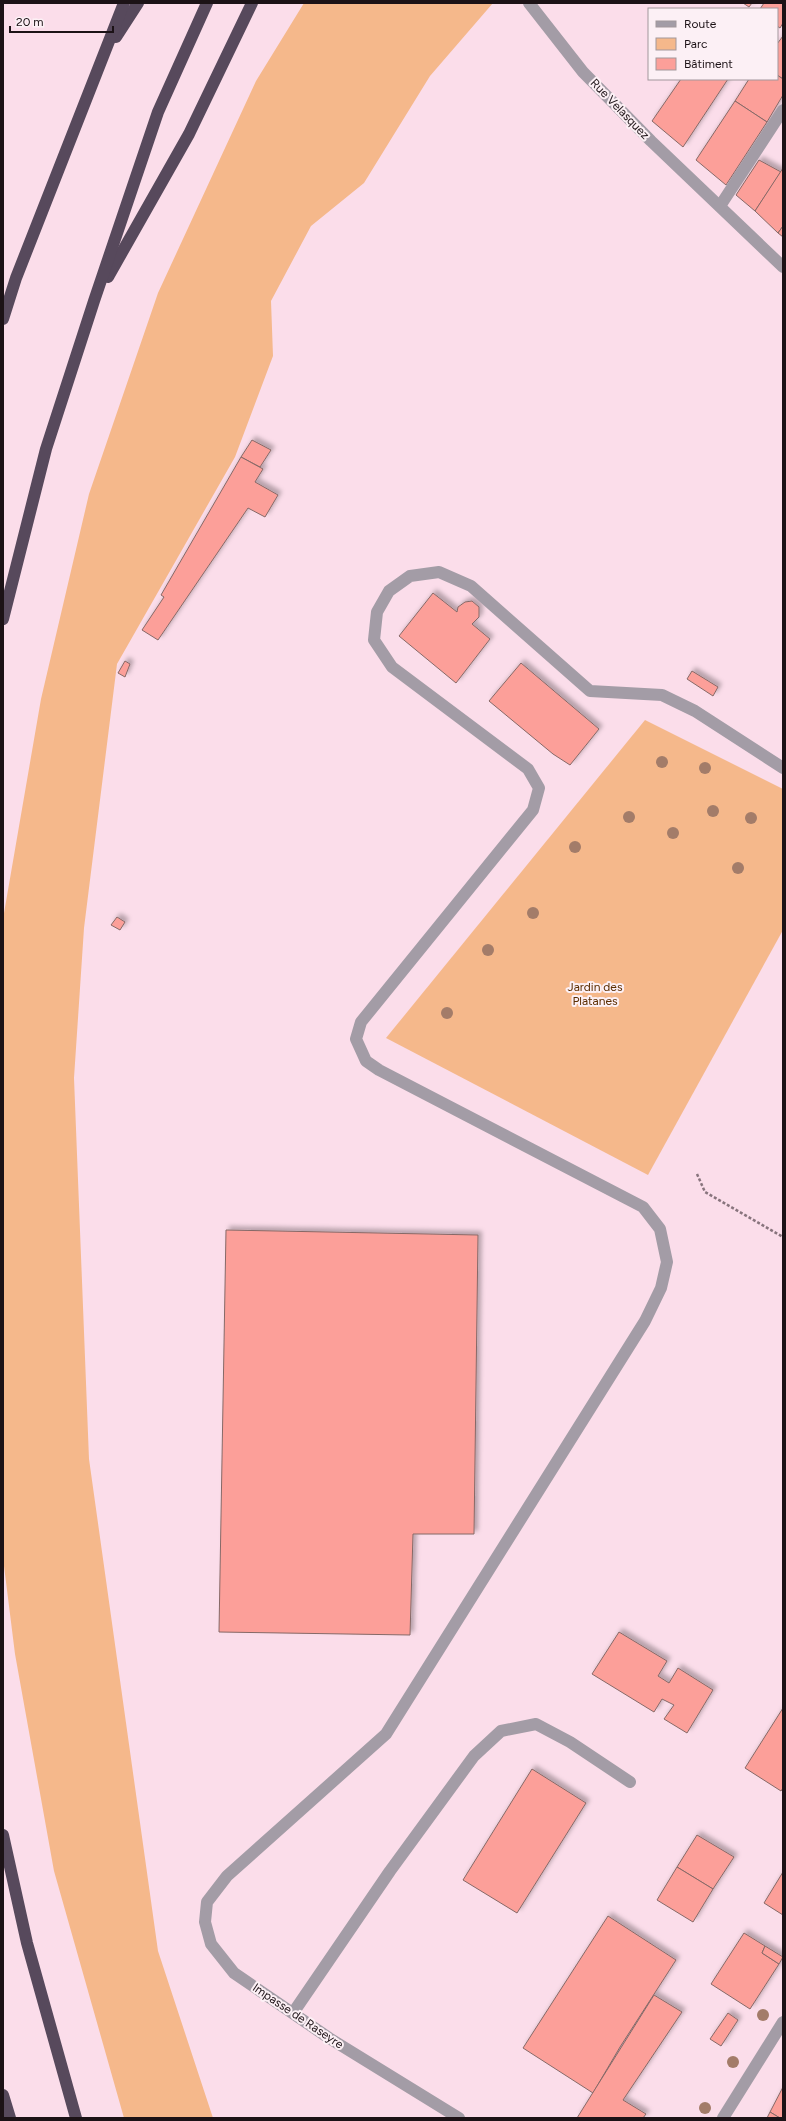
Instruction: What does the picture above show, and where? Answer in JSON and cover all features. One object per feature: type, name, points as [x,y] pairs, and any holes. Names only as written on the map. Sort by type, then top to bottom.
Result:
[{"type":"highway","points":[[3,319],[19,270],[124,3]]},
{"type":"highway","points":[[100,63],[138,3]]},
{"type":"highway","points":[[3,619],[46,449],[94,301],[158,112],[207,3]]},
{"type":"highway","points":[[94,301],[189,134],[252,3]]},
{"type":"highway","points":[[3,1835],[27,1943],[76,2118]]},
{"type":"highway","points":[[3,2095],[10,2118]]},
{"type":"street","name":"Rue Velasquez","points":[[529,3],[583,72],[650,141],[783,267]]},
{"type":"street","points":[[720,206],[783,110]]},
{"type":"street","name":"Impasse de Raseyre","points":[[459,2118],[329,2038],[234,1973],[211,1944],[205,1922],[207,1902],[227,1876],[386,1734],[645,1321],[661,1288],[667,1262],[660,1229],[643,1206],[379,1070],[366,1061],[356,1039],[361,1022],[533,810],[539,788],[528,769],[392,667],[374,640],[377,612],[389,591],[410,576],[439,572],[471,586],[590,691],[662,695],[695,711],[783,768]]},
{"type":"street","points":[[293,2014],[390,1871],[474,1756],[502,1731],[536,1724],[570,1742],[630,1782]]},
{"type":"street","points":[[723,2118],[783,2022]]},
{"type":"path","points":[[697,1174],[705,1192],[783,1237]]},
{"type":"green space","points":[[304,3],[493,3],[430,76],[364,183],[311,226],[271,301],[273,356],[235,457],[117,664],[84,928],[74,1078],[89,1459],[158,1951],[213,2118],[124,2118],[54,1871],[15,1654],[3,1558],[3,919],[41,699],[89,494],[158,293],[256,81]]},
{"type":"green space","name":"Jardin des Platanes","points":[[645,720],[783,789],[783,930],[648,1175],[386,1038]]},
{"type":"building","points":[[743,3],[752,3],[749,7]]},
{"type":"building","points":[[764,3],[783,3],[783,23],[780,28],[778,27],[778,8],[761,8]]},
{"type":"building","points":[[783,36],[783,79],[778,76],[778,43]]},
{"type":"building","points":[[778,76],[783,79],[783,95],[767,122],[735,101],[748,80],[778,80]]},
{"type":"building","points":[[680,80],[727,80],[683,147],[652,121]]},
{"type":"building","points":[[735,101],[767,122],[726,185],[696,160]]},
{"type":"building","points":[[759,160],[781,172],[755,211],[736,195]]},
{"type":"building","points":[[783,168],[783,226],[778,233],[755,211]]},
{"type":"building","points":[[783,226],[783,237],[778,233]]},
{"type":"building","points":[[252,440],[271,450],[260,467],[241,457]]},
{"type":"building","points":[[241,457],[263,469],[255,482],[278,495],[265,517],[248,508],[158,640],[142,630],[164,597],[161,595]]},
{"type":"building","points":[[433,593],[457,612],[458,607],[465,602],[472,601],[479,607],[479,617],[472,624],[490,639],[456,683],[399,636]]},
{"type":"building","points":[[125,661],[130,664],[125,677],[118,673]]},
{"type":"building","points":[[521,663],[599,729],[570,765],[553,754],[489,701]]},
{"type":"building","points":[[692,671],[718,687],[713,696],[687,679]]},
{"type":"building","points":[[117,917],[125,922],[120,930],[111,925]]},
{"type":"building","points":[[226,1230],[478,1235],[474,1534],[413,1534],[410,1635],[219,1632]]},
{"type":"building","points":[[619,1632],[667,1661],[658,1676],[669,1683],[678,1668],[713,1690],[687,1733],[664,1719],[674,1705],[662,1699],[654,1712],[592,1674]]},
{"type":"building","points":[[783,1708],[783,1788],[781,1791],[745,1768]]},
{"type":"building","points":[[532,1769],[586,1803],[517,1913],[463,1880]]},
{"type":"building","points":[[697,1835],[734,1857],[713,1889],[677,1867]]},
{"type":"building","points":[[677,1867],[713,1889],[693,1922],[657,1900]]},
{"type":"building","points":[[783,1872],[783,1915],[764,1903]]},
{"type":"building","points":[[608,1916],[676,1960],[620,2047],[593,2093],[523,2048]]},
{"type":"building","points":[[744,1933],[765,1946],[762,1953],[779,1964],[750,2009],[711,1984]]},
{"type":"building","points":[[765,1946],[783,1957],[779,1964],[762,1953]]},
{"type":"building","points":[[654,1995],[682,2012],[623,2100],[646,2114],[643,2118],[577,2118]]},
{"type":"building","points":[[728,2013],[738,2020],[721,2046],[710,2039]]},
{"type":"building","points":[[783,2087],[783,2118],[780,2118],[770,2112]]},
{"type":"building","points":[[770,2112],[780,2118],[767,2118]]}]
